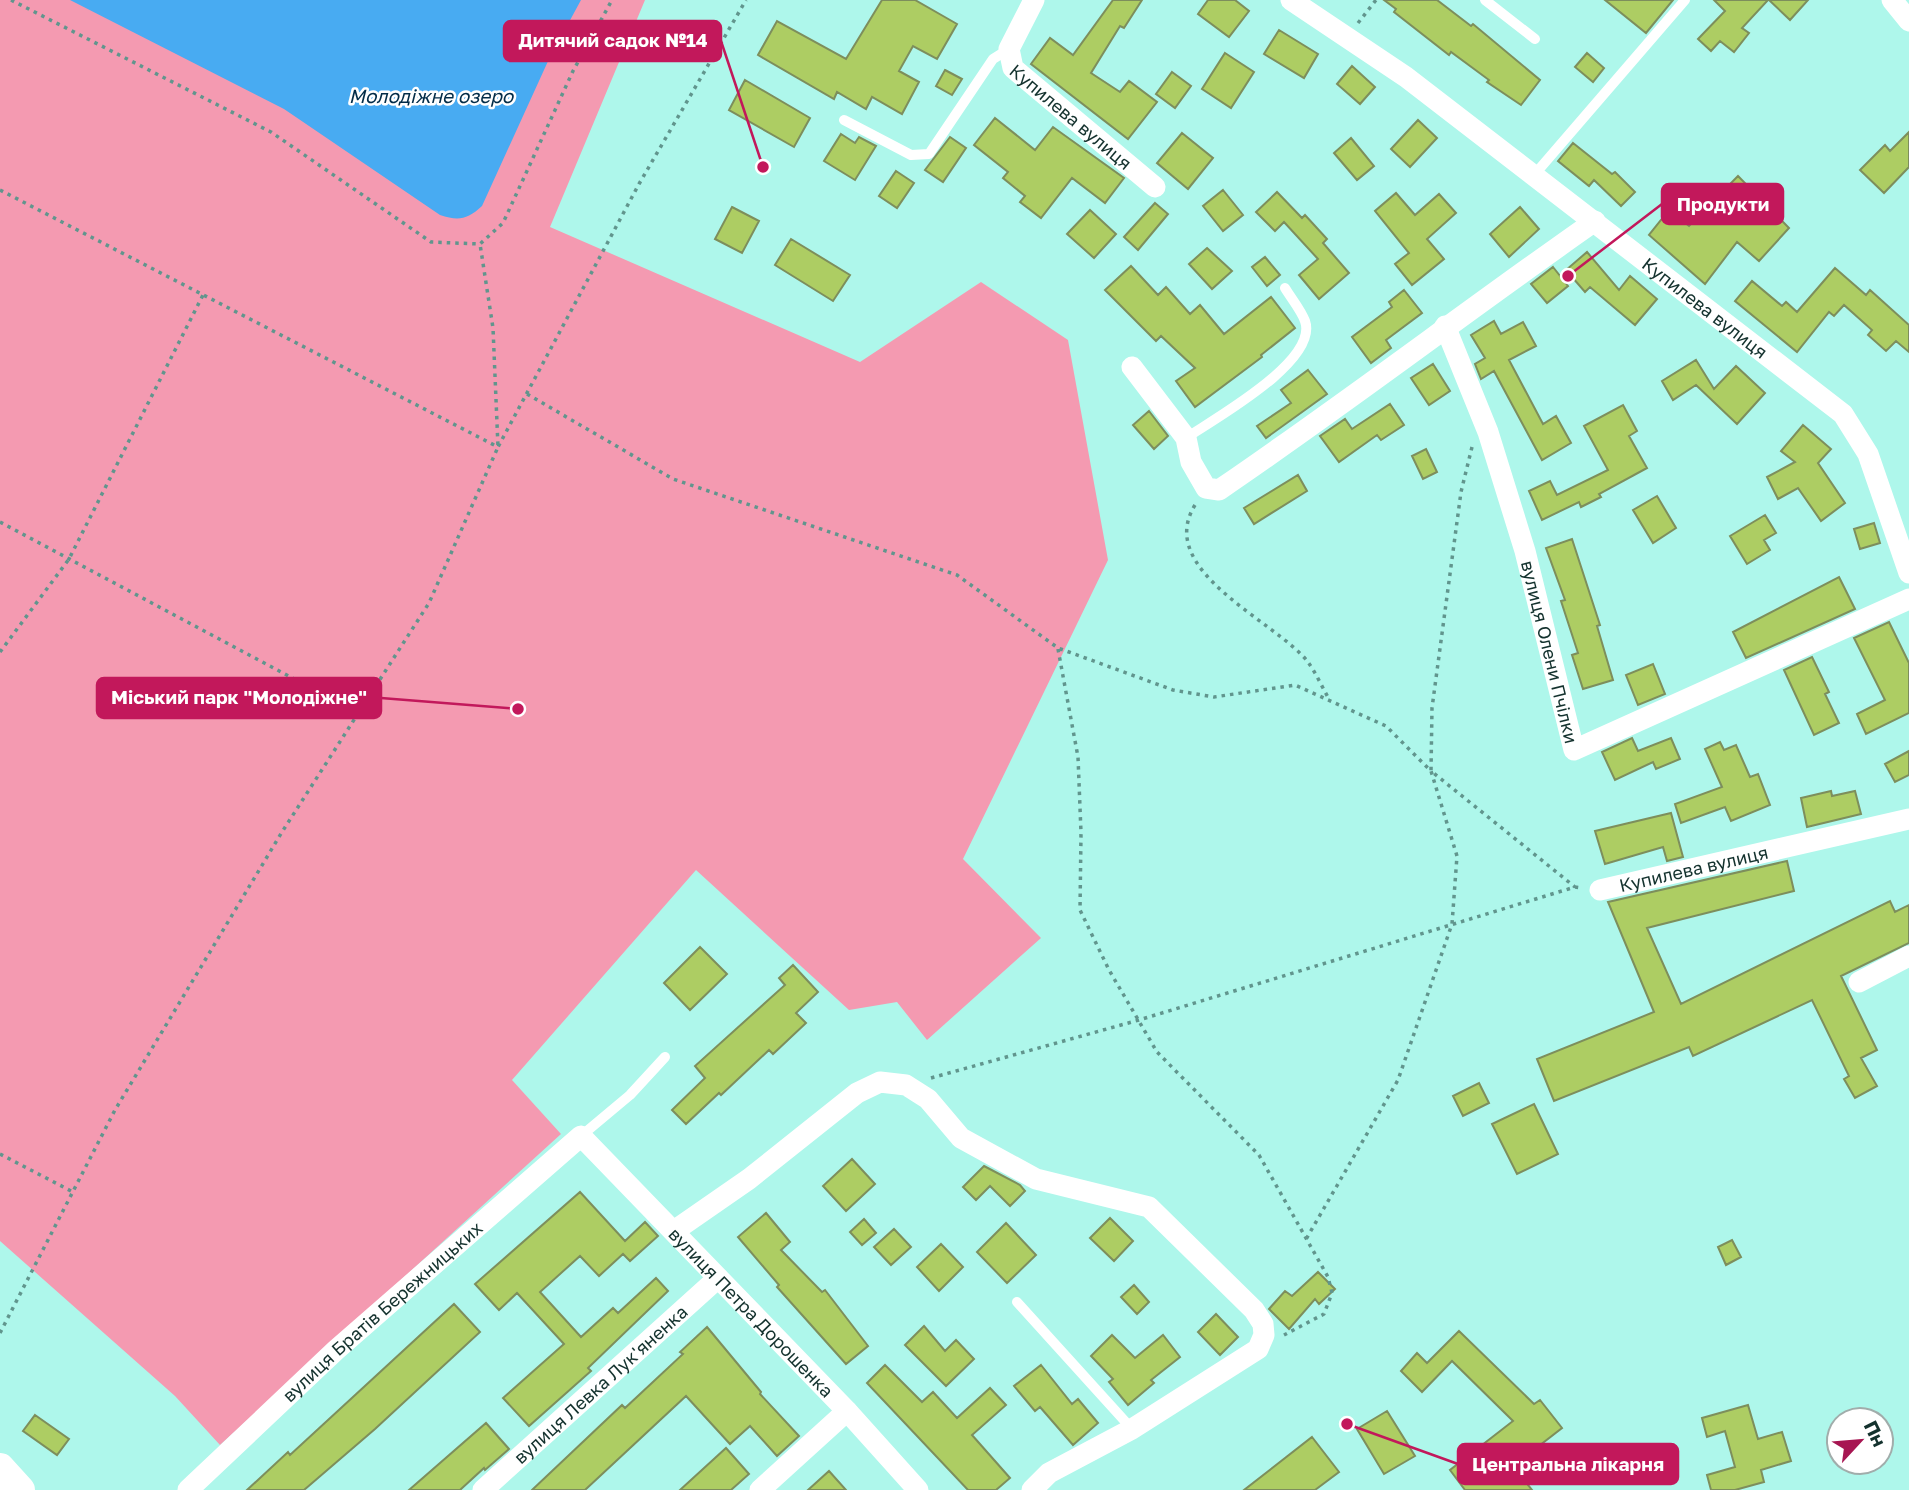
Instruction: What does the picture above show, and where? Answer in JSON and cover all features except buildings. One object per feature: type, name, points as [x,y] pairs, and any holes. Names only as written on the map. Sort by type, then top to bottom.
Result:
[{"type":"street","name":"Купилева вулиця","points":[[1034,0],[1009,49],[1013,68],[1155,187]]},
{"type":"street","name":"Купилева вулиця","points":[[1291,0],[1406,77],[1843,414],[1868,454],[1909,573]]},
{"type":"street","points":[[1892,0],[1909,20]]},
{"type":"street","points":[[1132,367],[1186,439],[1191,462],[1206,488],[1219,490],[1283,447],[1445,326],[1595,221]]},
{"type":"street","name":"вулиця Олени Пчілки","points":[[1445,326],[1488,432],[1525,551],[1574,750],[1909,599]]},
{"type":"street","name":"Купилева вулиця","points":[[1600,890],[1909,819]]},
{"type":"street","points":[[1859,982],[1909,956]]},
{"type":"street","points":[[674,1231],[749,1180],[857,1093],[880,1082],[905,1085],[928,1099],[961,1138],[1036,1179],[1149,1207],[1254,1310],[1263,1324],[1264,1335],[1258,1349],[1132,1429],[1049,1473],[1032,1490]]},
{"type":"street","name":"вулиця Петра Дорошенка","points":[[581,1136],[847,1411],[918,1490]]},
{"type":"street","name":"вулиця Братів Бережницьких","points":[[188,1490],[336,1350],[581,1136]]},
{"type":"street","name":"вулиця Левка Лук'яненка","points":[[483,1490],[718,1278]]},
{"type":"street","points":[[760,1490],[847,1411]]},
{"type":"street","points":[[0,1468],[20,1490]]},
{"type":"lane","points":[[1485,0],[1535,39]]},
{"type":"lane","points":[[1535,174],[1685,0]]},
{"type":"lane","points":[[844,120],[911,155],[929,154],[993,59],[1009,49]]},
{"type":"lane","points":[[1186,439],[1287,368],[1306,338],[1306,321],[1285,288]]},
{"type":"lane","points":[[581,1136],[630,1095],[665,1057]]},
{"type":"lane","points":[[1017,1302],[1132,1429]]},
{"type":"path","points":[[11,0],[271,132],[431,242],[480,244],[503,223],[573,71],[612,0]]},
{"type":"path","points":[[0,1333],[115,1110],[282,832],[429,603],[498,447],[639,184],[746,0]]},
{"type":"path","points":[[1347,37],[1376,0]]},
{"type":"path","points":[[0,190],[498,447]]},
{"type":"path","points":[[480,244],[493,328],[498,447]]},
{"type":"path","points":[[0,652],[69,559],[204,293]]},
{"type":"path","points":[[527,394],[673,479],[957,575],[1058,648],[1173,690],[1214,697],[1295,685],[1329,699],[1386,726],[1431,771],[1575,887]]},
{"type":"path","points":[[1305,1241],[1398,1080],[1452,924],[1457,856],[1431,771],[1432,708],[1461,492],[1471,448],[1488,432]]},
{"type":"path","points":[[1206,488],[1188,516],[1189,548],[1207,578],[1307,660],[1329,699]]},
{"type":"path","points":[[0,522],[358,713]]},
{"type":"path","points":[[1058,648],[1078,757],[1082,833],[1080,910],[1109,970],[1157,1052],[1259,1154],[1330,1285],[1332,1293],[1324,1314],[1258,1349]]},
{"type":"path","points":[[905,1085],[1139,1020],[1575,887],[1600,890]]},
{"type":"path","points":[[0,1154],[73,1192]]},
{"type":"shaded area","points":[[0,0],[645,0],[550,227],[860,362],[981,282],[1068,340],[1108,560],[963,859],[1041,938],[927,1040],[897,1002],[849,1010],[696,870],[512,1080],[561,1134],[220,1445],[175,1396],[0,1241]]},
{"type":"water","name":"Молодіжне озеро","points":[[70,0],[581,0],[549,59],[482,206],[467,217],[452,218],[440,215],[284,109]]},
{"type":"place","name":"Дитячий садок №14","points":[[763,167]]},
{"type":"place","name":"Продукти","points":[[1568,276]]},
{"type":"place","name":"Міський парк \"Молодіжне\"","points":[[518,709]]},
{"type":"place","name":"Центральна лікарня","points":[[1347,1424]]}]
